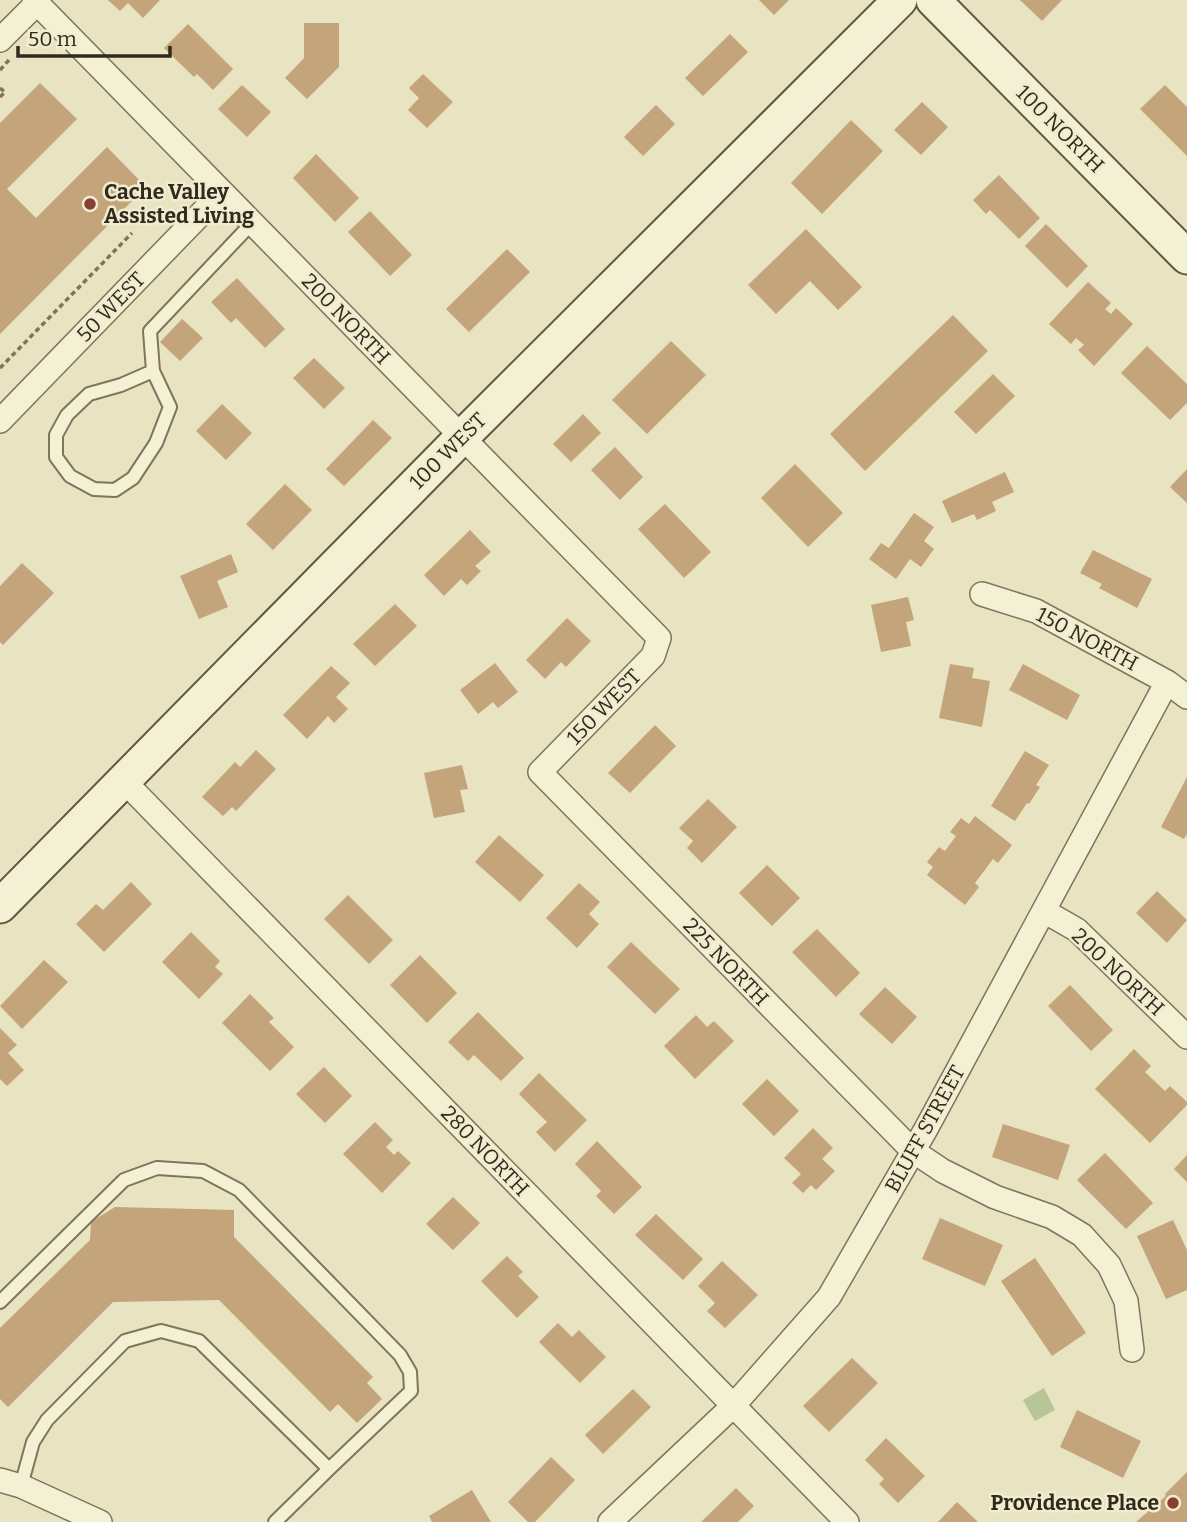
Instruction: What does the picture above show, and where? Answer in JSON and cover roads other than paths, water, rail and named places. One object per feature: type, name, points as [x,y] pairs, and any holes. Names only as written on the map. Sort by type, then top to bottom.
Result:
[{"type":"street","name":"100 WEST","points":[[0,906],[461,438],[900,0]]},
{"type":"street","name":"100 NORTH","points":[[933,0],[1187,257]]},
{"type":"street","name":"200 NORTH","points":[[36,2],[659,638]]},
{"type":"street","points":[[0,40],[36,2]]},
{"type":"street","name":"50 WEST","points":[[0,421],[222,192]]},
{"type":"street","name":"150 NORTH","points":[[982,594],[1036,611],[1167,682],[1187,696]]},
{"type":"street","name":"150 WEST","points":[[540,772],[653,656],[659,638]]},
{"type":"street","name":"BLUFF STREET","points":[[610,1522],[733,1406],[829,1297],[914,1151],[1167,682]]},
{"type":"street","name":"225 NORTH","points":[[540,772],[914,1151],[943,1171],[995,1197],[1052,1217],[1082,1235],[1109,1265],[1126,1301],[1132,1350]]},
{"type":"street","name":"280 NORTH","points":[[124,781],[846,1522]]},
{"type":"street","name":"200 NORTH","points":[[1044,911],[1077,930],[1187,1037]]},
{"type":"street","points":[[11,1483],[100,1522]]},
{"type":"lane","points":[[153,371],[121,385],[89,394],[67,415],[56,435],[56,457],[70,476],[94,489],[115,490],[133,478],[156,443],[170,407],[153,371],[150,331],[252,223]]},
{"type":"lane","points":[[0,1302],[124,1180],[157,1168],[203,1171],[239,1190],[400,1355],[410,1372],[411,1391],[275,1522]]},
{"type":"lane","points":[[11,1483],[47,1420],[125,1341],[161,1331],[199,1341],[330,1469]]},
{"type":"place","name":"Cache Valley Assisted Living","points":[[90,204]]},
{"type":"place","name":"Providence Place","points":[[1173,1503]]}]
